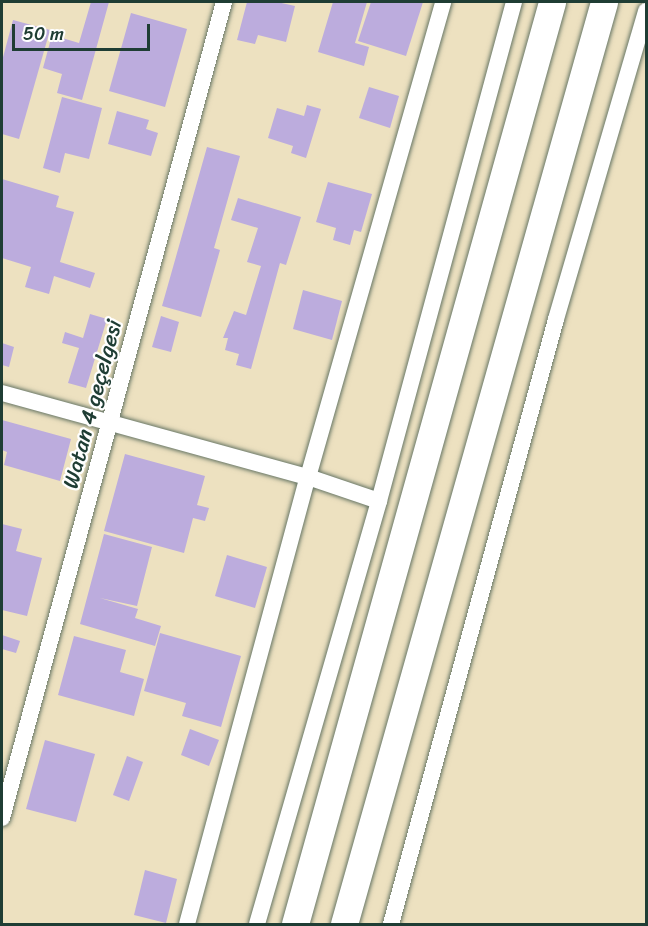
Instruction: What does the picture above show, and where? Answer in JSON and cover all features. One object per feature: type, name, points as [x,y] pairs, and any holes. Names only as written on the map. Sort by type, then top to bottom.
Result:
[{"type":"main road","points":[[294,924],[552,2]]},
{"type":"main road","points":[[344,924],[604,2]]},
{"type":"street","name":"Watan 4 geçelgesi","points":[[2,818],[224,2]]},
{"type":"street","points":[[187,924],[308,477],[443,2]]},
{"type":"street","points":[[257,924],[379,501],[514,2]]},
{"type":"street","points":[[392,924],[556,319],[646,11]]},
{"type":"street","points":[[2,393],[308,477],[379,501]]},
{"type":"building","points":[[91,2],[109,2],[82,100],[57,93],[62,74],[43,68],[52,35],[79,43]]},
{"type":"building","points":[[247,2],[277,2],[295,6],[286,42],[258,35],[255,44],[237,40]]},
{"type":"building","points":[[333,2],[367,2],[355,43],[369,47],[364,66],[318,52]]},
{"type":"building","points":[[371,2],[423,2],[406,56],[358,41]]},
{"type":"building","points":[[131,13],[187,29],[165,107],[109,91]]},
{"type":"building","points":[[13,20],[50,30],[19,139],[2,134],[2,61]]},
{"type":"building","points":[[369,87],[399,96],[390,128],[359,118]]},
{"type":"building","points":[[62,97],[102,108],[89,159],[65,153],[60,173],[43,168]]},
{"type":"building","points":[[307,105],[321,109],[306,158],[291,153],[293,146],[268,138],[277,108],[304,116]]},
{"type":"building","points":[[117,111],[149,120],[146,129],[158,133],[151,156],[108,144]]},
{"type":"building","points":[[207,147],[240,156],[214,248],[220,250],[201,317],[162,306]]},
{"type":"building","points":[[2,179],[59,196],[56,207],[74,212],[60,262],[95,273],[90,288],[54,276],[49,294],[25,287],[31,267],[2,258]]},
{"type":"building","points":[[328,182],[372,194],[361,232],[354,230],[350,245],[333,240],[336,228],[316,222]]},
{"type":"building","points":[[238,198],[301,217],[286,265],[280,263],[251,369],[236,365],[239,354],[225,350],[228,338],[223,338],[234,311],[246,315],[261,266],[247,262],[258,228],[231,220]]},
{"type":"building","points":[[303,290],[342,301],[332,340],[293,329]]},
{"type":"building","points":[[90,314],[107,319],[86,388],[68,383],[79,348],[62,343],[65,332],[83,338]]},
{"type":"building","points":[[161,316],[179,322],[171,352],[152,347]]},
{"type":"building","points":[[2,343],[14,347],[9,367],[2,365]]},
{"type":"building","points":[[2,420],[71,439],[60,481],[4,465],[7,452],[2,450]]},
{"type":"building","points":[[125,454],[205,476],[197,505],[209,508],[205,521],[193,518],[184,553],[104,531]]},
{"type":"building","points":[[2,524],[22,529],[16,551],[42,558],[27,616],[2,610]]},
{"type":"building","points":[[104,534],[152,547],[137,606],[100,598],[138,609],[135,618],[161,626],[155,646],[80,624]]},
{"type":"building","points":[[227,555],[267,567],[255,608],[215,596]]},
{"type":"building","points":[[160,633],[241,656],[221,727],[182,716],[186,703],[144,691]]},
{"type":"building","points":[[2,635],[20,641],[16,653],[2,649]]},
{"type":"building","points":[[74,636],[126,650],[120,672],[144,679],[134,716],[58,695]]},
{"type":"building","points":[[190,729],[219,740],[209,766],[181,755]]},
{"type":"building","points":[[45,740],[95,754],[76,822],[26,809]]},
{"type":"building","points":[[127,756],[143,762],[129,801],[113,795]]},
{"type":"building","points":[[145,870],[177,879],[166,923],[134,915]]}]
